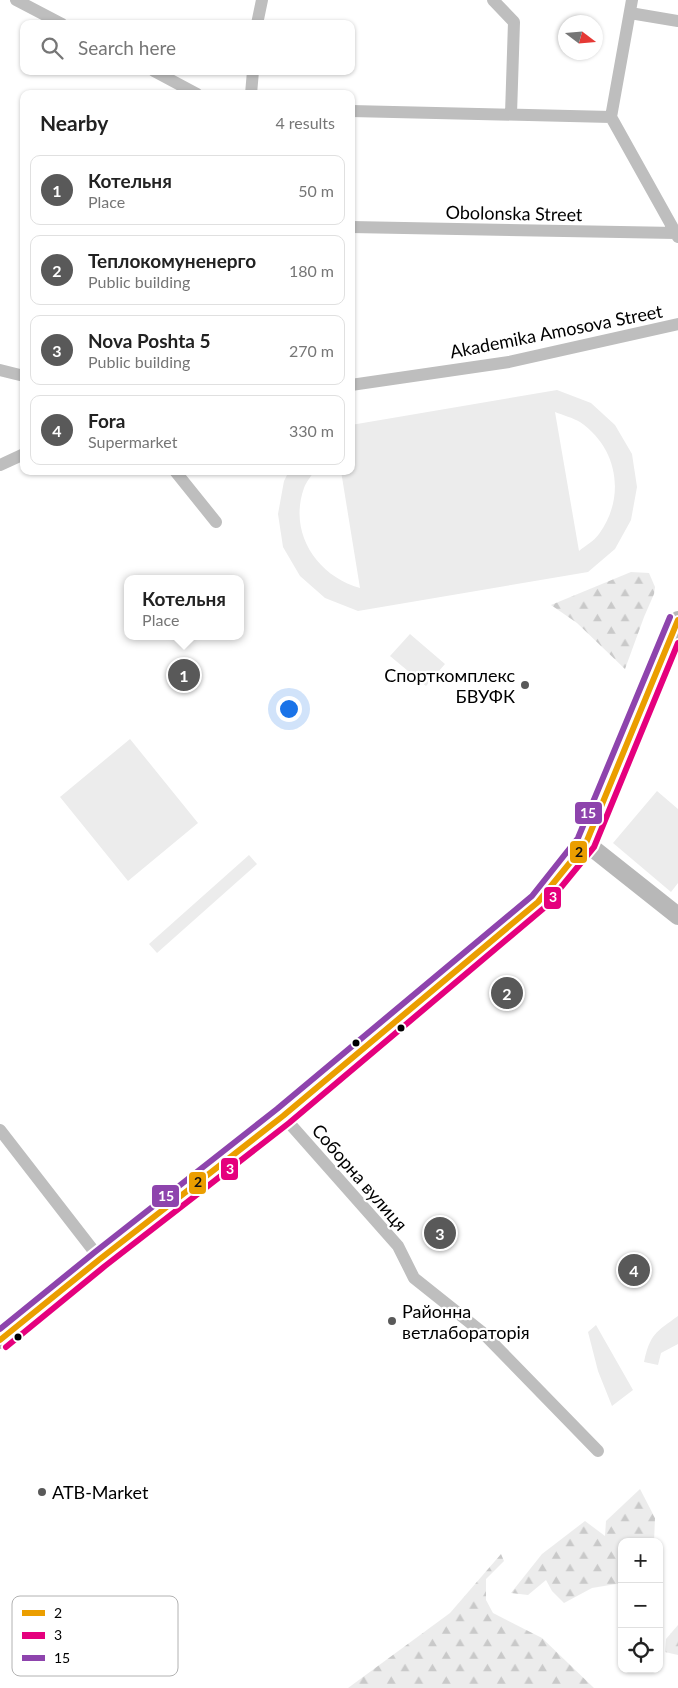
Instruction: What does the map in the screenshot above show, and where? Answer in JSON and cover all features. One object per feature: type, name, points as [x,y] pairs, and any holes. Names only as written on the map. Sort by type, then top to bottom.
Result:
[{"type":"street","points":[[16,0],[54,20]]},
{"type":"street","points":[[258,20],[262,0]]},
{"type":"street","points":[[494,0],[514,22],[511,114]]},
{"type":"street","points":[[677,235],[611,117],[631,6],[678,21]]},
{"type":"street","points":[[161,75],[190,90]]},
{"type":"street","points":[[251,90],[253,75]]},
{"type":"street","points":[[355,111],[611,117]]},
{"type":"street","name":"Obolonska Street","points":[[355,228],[677,235]]},
{"type":"street","name":"Akademika Amosova Street","points":[[355,384],[509,362],[678,324]]},
{"type":"street","points":[[0,370],[20,375]]},
{"type":"street","points":[[0,465],[20,456]]},
{"type":"street","points":[[177,475],[216,522]]},
{"type":"street","points":[[0,1340],[100,1259],[284,1116],[538,902],[586,843],[678,620]]},
{"type":"street","points":[[586,843],[678,916]]},
{"type":"street","name":"Соборна вулиця","points":[[284,1116],[398,1246],[414,1278],[483,1333],[598,1451]]},
{"type":"street","points":[[0,1130],[100,1259]]},
{"type":"green space","points":[[557,390],[591,403],[615,425],[632,454],[637,487],[631,520],[615,549],[588,572],[358,611],[325,598],[300,576],[283,547],[278,514],[284,481],[287,475],[312,475],[305,486],[300,505],[300,521],[303,536],[310,550],[319,563],[331,574],[360,588],[342,475],[355,475],[355,424]],"holes":[[[555,412],[580,422],[603,445],[610,459],[615,489],[613,505],[599,534],[579,551]]]},
{"type":"green space","points":[[631,572],[649,573],[655,587],[625,669],[577,623],[551,605]]},
{"type":"green space","points":[[410,634],[445,664],[426,686],[390,656]]},
{"type":"green space","points":[[130,739],[198,823],[128,881],[60,797]]},
{"type":"green space","points":[[657,791],[678,809],[678,883],[671,892],[613,843]]},
{"type":"green space","points":[[249,855],[257,864],[157,953],[149,944]]},
{"type":"green space","points":[[678,1316],[678,1344],[661,1353],[658,1365],[644,1362],[649,1345],[655,1334]]},
{"type":"green space","points":[[596,1325],[633,1390],[612,1406],[598,1371],[588,1332]]},
{"type":"green space","points":[[640,1489],[655,1518],[654,1538],[618,1538],[618,1584],[592,1588],[564,1603],[552,1591],[546,1580],[528,1595],[511,1593],[542,1554],[585,1521],[605,1536],[606,1521]]},
{"type":"green space","points":[[501,1554],[504,1561],[486,1579],[486,1600],[493,1613],[542,1638],[594,1688],[348,1688],[450,1613]]},
{"type":"green space","points":[[678,1625],[678,1655],[665,1652],[666,1639]]},
{"type":"transit line","name":"15","points":[[0,1329],[277,1109],[532,896],[578,838],[670,617]]},
{"type":"transit line","name":"2","points":[[0,1340],[283,1116],[538,902],[586,843],[678,620]]},
{"type":"transit line","name":"3","points":[[6,1347],[105,1266],[289,1123],[544,908],[594,847],[678,643]]},
{"type":"place","name":"Котельня","points":[[184,675]]},
{"type":"place","name":"Спорткомплекс БВУФК","points":[[525,685]]},
{"type":"place","name":"Теплокомуненерго","points":[[507,993]]},
{"type":"place","name":"Nova Poshta 5","points":[[440,1233]]},
{"type":"place","name":"Fora","points":[[634,1270]]},
{"type":"place","name":"Районна ветлабораторія","points":[[392,1321]]},
{"type":"place","name":"ATB-Market","points":[[42,1492]]}]
